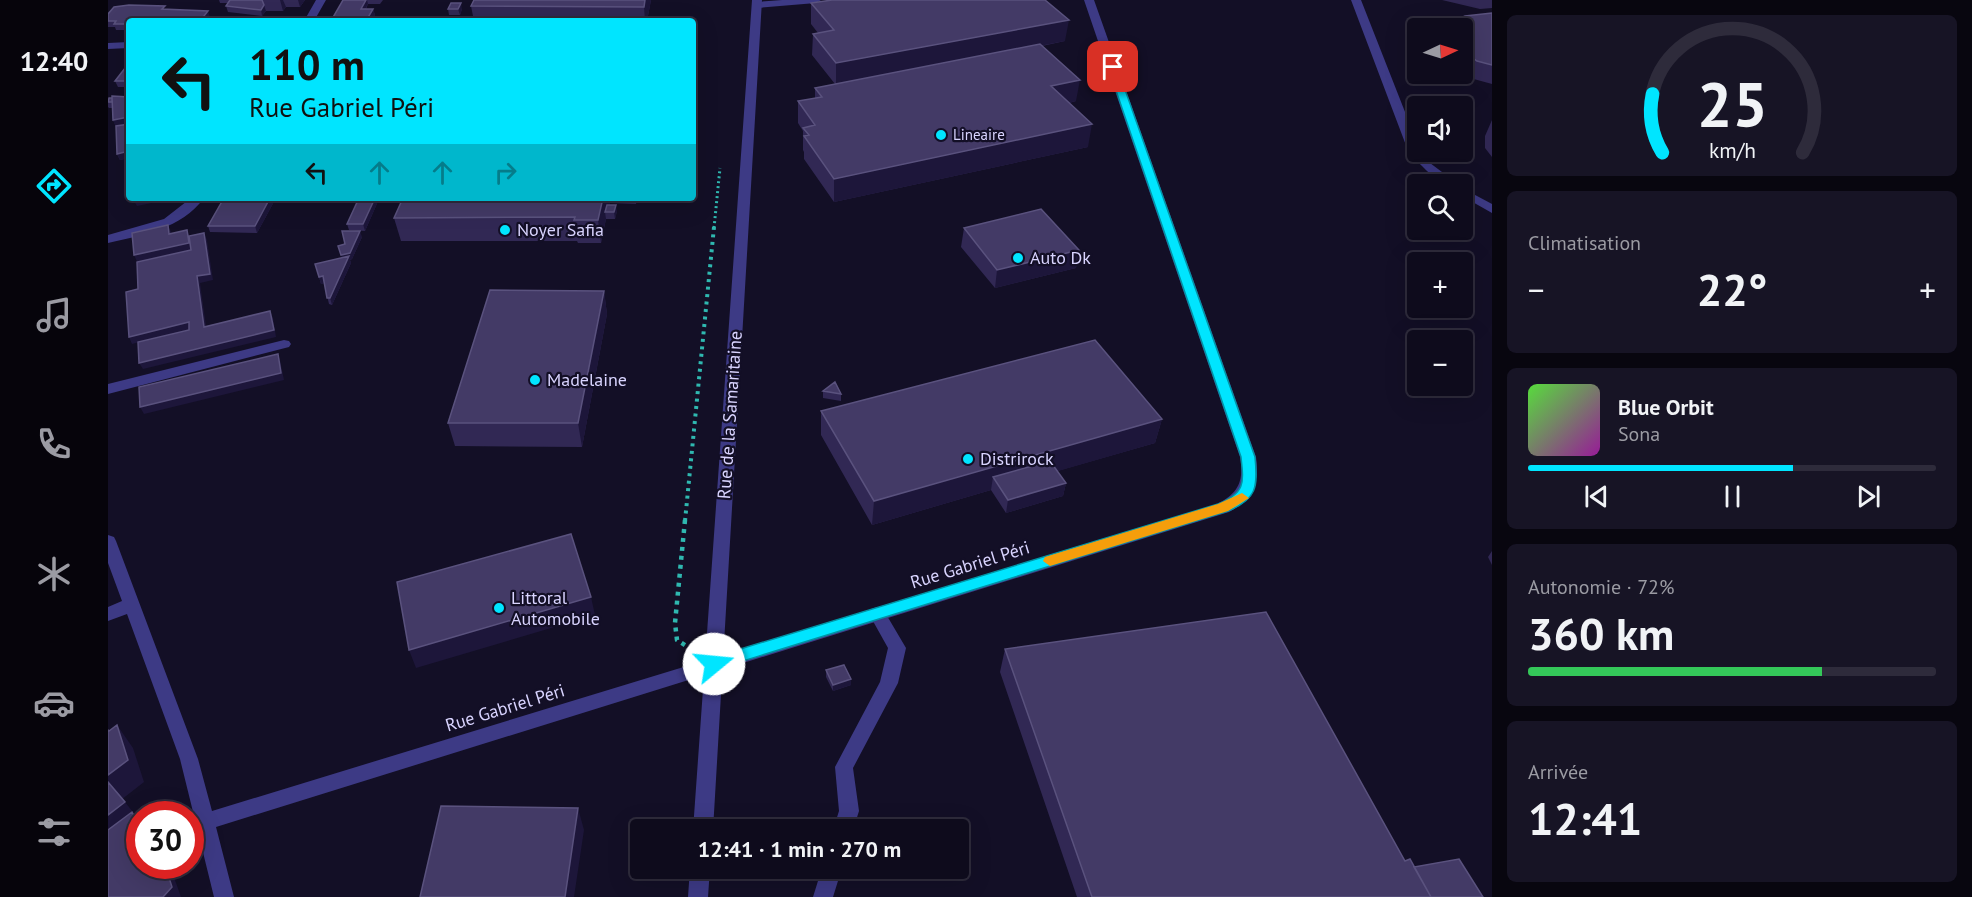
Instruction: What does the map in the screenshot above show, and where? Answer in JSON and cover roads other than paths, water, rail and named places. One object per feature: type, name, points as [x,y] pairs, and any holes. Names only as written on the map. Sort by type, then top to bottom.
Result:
[{"type":"street","points":[[311,18],[321,0]]},
{"type":"street","points":[[757,2],[816,0]]},
{"type":"street","name":"Rue Gabriel Péri","points":[[204,822],[1223,508],[1238,501],[1249,485],[1248,457],[1089,0]]},
{"type":"street","points":[[1356,0],[1413,148],[1426,165],[1438,174]]},
{"type":"street","name":"Rue de la Samaritaine","points":[[704,819],[757,2]]},
{"type":"street","points":[[108,46],[126,45]]},
{"type":"street","points":[[1473,198],[1492,209]]},
{"type":"street","points":[[108,239],[166,224],[181,215],[195,201]]},
{"type":"street","points":[[108,389],[284,344]]},
{"type":"street","points":[[108,541],[189,759],[199,801]]},
{"type":"street","points":[[108,614],[131,605]]},
{"type":"street","points":[[846,819],[849,811],[844,767],[889,683],[897,648],[877,614]]},
{"type":"street","points":[[204,822],[224,897]]},
{"type":"street","points":[[698,897],[699,879]]},
{"type":"street","points":[[823,897],[829,879]]},
{"type":"place","name":"Lineaire","points":[[941,135]]},
{"type":"place","name":"Noyer Safia","points":[[505,230]]},
{"type":"place","name":"Auto Dk","points":[[1018,258]]},
{"type":"place","name":"Madelaine","points":[[535,380]]},
{"type":"place","name":"Distrirock","points":[[968,459]]},
{"type":"place","name":"Littoral Automobile","points":[[499,608]]}]
